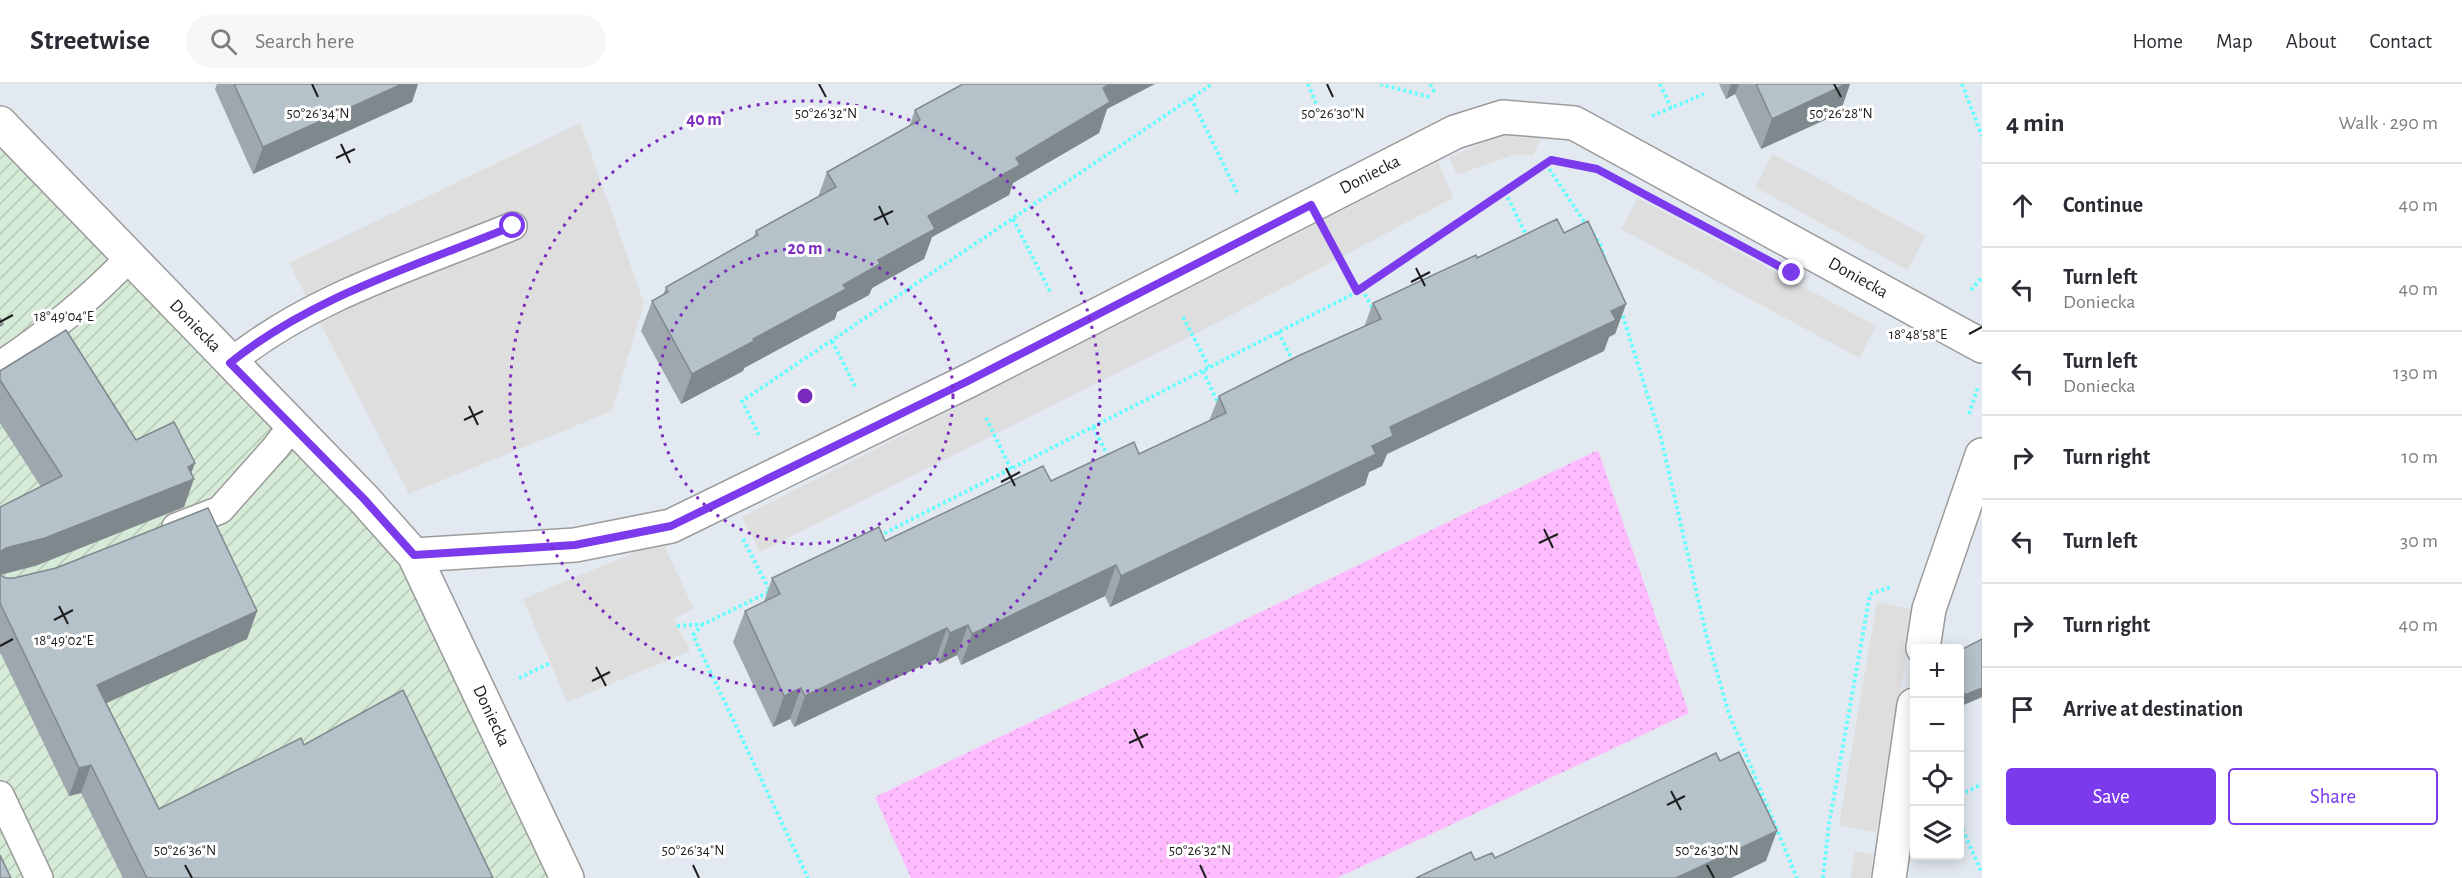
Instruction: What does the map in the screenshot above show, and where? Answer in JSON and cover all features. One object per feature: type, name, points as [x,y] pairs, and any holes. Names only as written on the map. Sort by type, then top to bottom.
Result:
[{"type":"street","name":"Doniecka","points":[[414,555],[575,545],[671,526],[968,381],[1455,132],[1503,117],[1574,123],[1982,346]]},
{"type":"street","name":"Doniecka","points":[[0,123],[364,499],[414,555],[567,878]]},
{"type":"street","points":[[1924,644],[1929,609],[1982,455]]},
{"type":"street","points":[[1889,878],[1910,733]]},
{"type":"lane","points":[[230,363],[256,341],[316,306],[513,226]]},
{"type":"lane","points":[[0,365],[39,337],[112,276],[129,258]]},
{"type":"lane","points":[[156,535],[220,510],[292,426]]},
{"type":"lane","points":[[0,795],[39,878]]},
{"type":"path","points":[[762,440],[742,401],[1212,84]]},
{"type":"path","points":[[1308,84],[1322,118]]},
{"type":"path","points":[[1660,84],[1671,108]]},
{"type":"path","points":[[1962,84],[1982,136]]},
{"type":"path","points":[[1649,118],[1704,94]]},
{"type":"path","points":[[1191,98],[1240,200]]},
{"type":"path","points":[[1422,103],[1433,98]]},
{"type":"path","points":[[875,538],[1362,289],[1551,160]]},
{"type":"path","points":[[1546,164],[1600,244],[1607,267]]},
{"type":"path","points":[[1505,192],[1530,244]]},
{"type":"path","points":[[1311,205],[1357,291]]},
{"type":"path","points":[[1013,219],[1053,297]]},
{"type":"path","points":[[1164,280],[1209,367]]},
{"type":"path","points":[[1362,289],[1378,320]]},
{"type":"path","points":[[1618,301],[1661,438],[1707,638],[1729,714],[1797,878]]},
{"type":"path","points":[[1278,332],[1294,363]]},
{"type":"path","points":[[832,340],[857,392]]},
{"type":"path","points":[[1203,371],[1222,412]]},
{"type":"path","points":[[968,381],[1011,469]]},
{"type":"path","points":[[1967,417],[1979,384]]},
{"type":"path","points":[[1093,427],[1111,461]]},
{"type":"path","points":[[724,500],[770,592]]},
{"type":"path","points":[[1823,878],[1829,824],[1870,594],[1898,585]]},
{"type":"path","points":[[781,586],[704,624],[693,634],[807,878]]},
{"type":"path","points":[[677,626],[704,624]]},
{"type":"path","points":[[513,680],[550,663]]},
{"type":"path","points":[[1964,793],[1982,784]]},
{"type":"path","points":[[1964,835],[1982,873]]},
{"type":"shaded area","points":[[0,123],[414,555],[567,878],[0,878]]},
{"type":"shaded area","points":[[580,123],[644,303],[612,411],[409,494],[289,263]]},
{"type":"shaded area","points":[[1518,134],[1542,136],[1533,155],[1513,155],[1457,175],[1449,157],[1497,137]]},
{"type":"shaded area","points":[[1773,154],[1926,236],[1907,270],[1755,187]]},
{"type":"shaded area","points":[[1438,162],[1453,198],[1199,332],[760,552],[742,517]]},
{"type":"shaded area","points":[[1638,198],[1876,326],[1859,358],[1621,229]]},
{"type":"shaded area","points":[[1598,450],[1689,713],[1337,878],[911,878],[875,797]]},
{"type":"shaded area","points":[[662,541],[694,609],[674,619],[690,651],[567,702],[523,599]]},
{"type":"shaded area","points":[[1877,602],[1914,610],[1876,832],[1839,825]]},
{"type":"shaded area","points":[[1855,851],[1873,855],[1870,878],[1851,878]]},
{"type":"building","points":[[234,84],[402,84],[263,147]]},
{"type":"building","points":[[963,84],[1109,84],[1103,88],[1110,102],[1016,158],[1020,165],[928,216],[935,229],[878,260],[880,264],[843,285],[846,289],[692,374],[652,301],[668,292],[666,287],[758,235],[756,231],[836,187],[827,172],[920,120],[915,110]]},
{"type":"building","points":[[1756,84],[1846,84],[1772,119]]},
{"type":"building","points":[[1557,219],[1564,233],[1588,221],[1626,304],[1611,311],[1616,320],[1390,427],[1393,436],[1372,446],[1376,454],[1121,576],[1116,565],[972,634],[968,625],[950,633],[947,628],[805,696],[801,688],[784,696],[745,611],[780,594],[772,578],[879,527],[885,541],[1043,466],[1051,481],[1134,442],[1139,454],[1226,413],[1219,396],[1298,356],[1381,319],[1373,303],[1476,255],[1477,258]]},
{"type":"building","points":[[66,330],[136,440],[174,422],[195,463],[188,467],[194,479],[45,538],[6,548],[0,552],[0,507],[62,476],[0,380],[0,371]]},
{"type":"building","points":[[208,508],[257,611],[97,685],[159,809],[301,738],[304,745],[403,690],[493,878],[147,878],[91,765],[79,768],[0,603],[0,575],[14,578],[56,568]]},
{"type":"building","points":[[1982,639],[1982,688],[1965,695],[1964,693],[1964,648]]},
{"type":"building","points":[[1739,752],[1777,831],[1676,878],[1416,878],[1471,852],[1475,860],[1492,853],[1495,858],[1716,753],[1720,761]]},
{"type":"building","points":[[0,855],[11,878],[0,878]]},
{"type":"route","points":[[513,226],[316,306],[256,341],[230,363],[364,499],[414,555],[575,545],[671,526],[968,381],[1311,205],[1357,291],[1551,160],[1597,169],[1792,273]]}]
